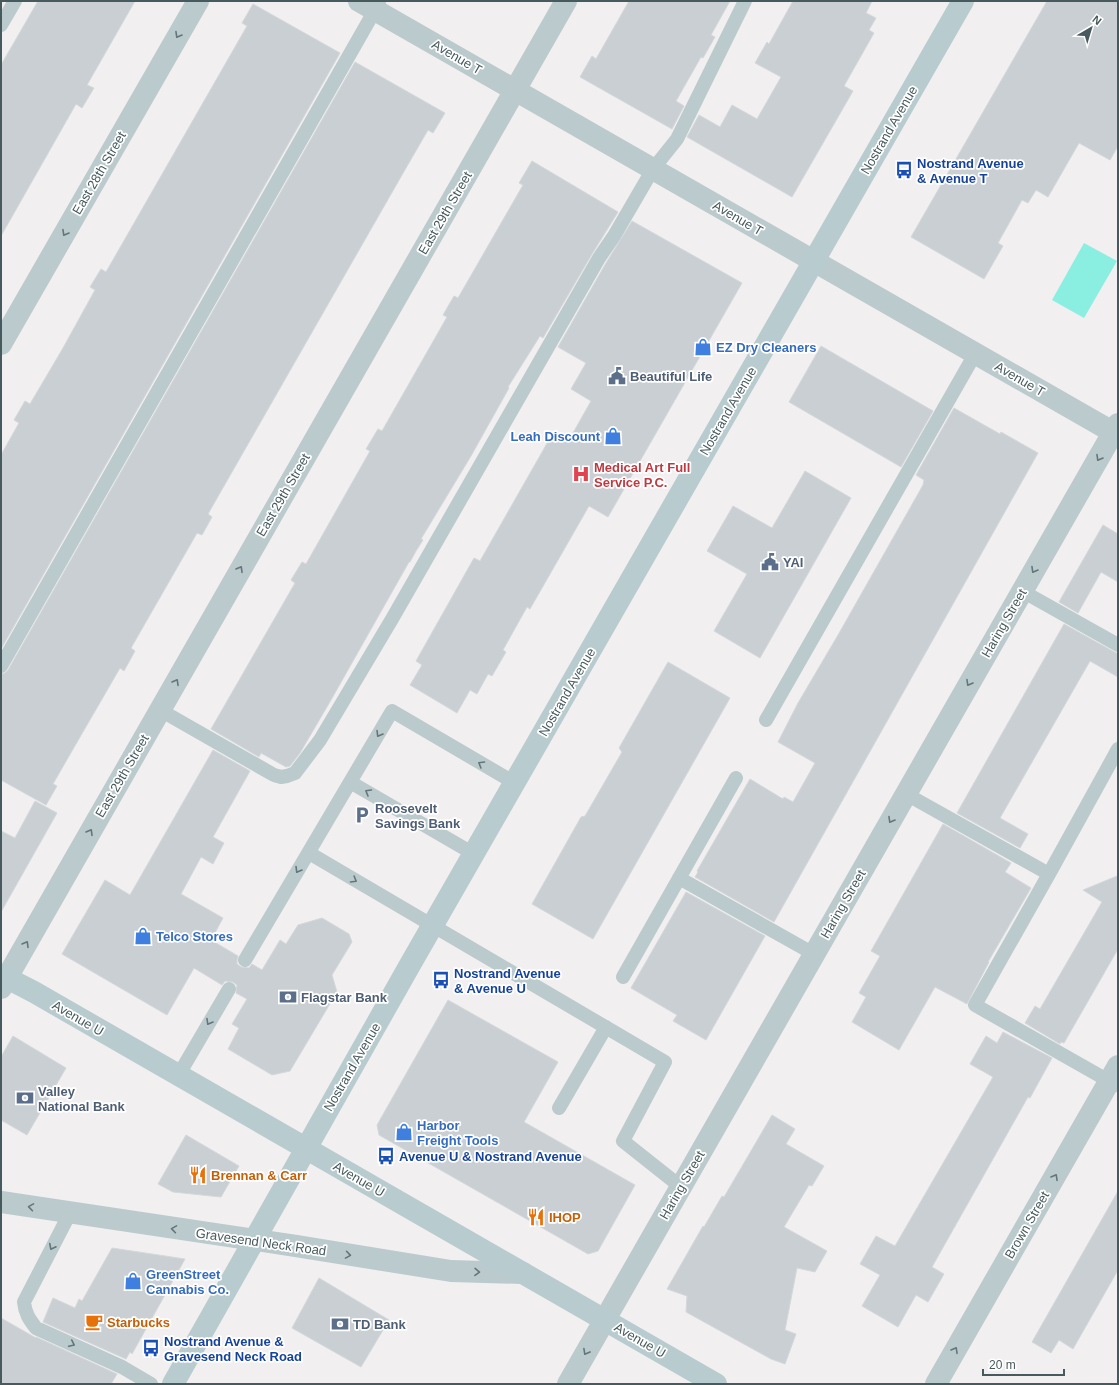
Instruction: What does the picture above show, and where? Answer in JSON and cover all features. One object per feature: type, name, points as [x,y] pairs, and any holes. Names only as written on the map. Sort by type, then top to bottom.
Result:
[{"type":"main road","name":"Nostrand Avenue","points":[[173,1384],[432,926],[515,784],[963,1]]},
{"type":"main road","name":"Avenue U","points":[[3,981],[34,992],[716,1384]]},
{"type":"street","name":"East 28th Street","points":[[1,344],[198,1]]},
{"type":"street","name":"East 29th Street","points":[[3,981],[566,1]]},
{"type":"street","name":"Avenue T","points":[[371,4],[653,170],[975,354],[1116,430]]},
{"type":"street","name":"Haring Street","points":[[568,1384],[1022,591],[1116,430]]},
{"type":"street","name":"Brown Street","points":[[936,1384],[1115,1078]]},
{"type":"street","name":"Gravesend Neck Road","points":[[1,1202],[254,1241],[296,1246],[451,1271],[523,1273]]},
{"type":"lane","points":[[1,25],[15,1]]},
{"type":"lane","points":[[160,710],[274,775],[281,777],[294,773],[320,740],[328,727],[392,619],[591,272],[653,170],[677,139],[745,1]]},
{"type":"lane","points":[[1,666],[371,4]]},
{"type":"lane","points":[[766,720],[975,354]]},
{"type":"lane","points":[[1022,591],[1118,646]]},
{"type":"lane","points":[[245,960],[392,711],[515,784]]},
{"type":"lane","points":[[1115,1078],[974,1005],[1118,750]]},
{"type":"lane","points":[[623,977],[736,778]]},
{"type":"lane","points":[[350,782],[474,854]]},
{"type":"lane","points":[[906,794],[1049,874]]},
{"type":"lane","points":[[308,853],[606,1026],[665,1062],[623,1141],[681,1187]]},
{"type":"lane","points":[[680,878],[814,954]]},
{"type":"lane","points":[[178,1076],[229,989]]},
{"type":"lane","points":[[559,1108],[606,1026]]},
{"type":"lane","points":[[70,1213],[24,1302],[25,1311],[36,1328],[122,1367],[151,1384]]},
{"type":"shaded area","points":[[1084,243],[1117,261],[1084,318],[1052,300]]},
{"type":"building","points":[[38,1],[135,1],[87,85],[94,88],[82,108],[76,104],[1,236],[1,65]]},
{"type":"building","points":[[629,1],[730,1],[711,35],[715,37],[703,58],[701,57],[676,101],[684,106],[672,129],[580,77],[592,56],[596,59]]},
{"type":"building","points":[[793,1],[872,1],[866,13],[876,18],[869,30],[874,33],[844,86],[853,91],[792,197],[687,137],[699,115],[720,127],[732,105],[757,119],[781,77],[755,63],[767,42],[769,44]]},
{"type":"building","points":[[1047,1],[1118,1],[1118,146],[1110,160],[1079,143],[1048,197],[1036,190],[1028,203],[1022,200],[998,243],[1003,246],[984,279],[911,237]]},
{"type":"building","points":[[253,4],[340,53],[1,649],[1,455],[19,423],[14,420],[25,401],[30,404],[63,348],[95,290],[90,287],[101,269],[106,272],[247,26],[242,23]]},
{"type":"building","points":[[355,62],[445,113],[433,133],[428,130],[406,168],[208,514],[212,517],[202,535],[197,533],[131,648],[135,651],[124,671],[120,668],[53,784],[57,786],[46,805],[1,780],[1,674],[8,670]]},
{"type":"building","points":[[532,161],[618,212],[543,338],[540,336],[508,387],[509,388],[471,456],[421,539],[423,540],[300,753],[290,766],[286,767],[261,753],[259,757],[211,729],[295,583],[291,580],[302,562],[306,564],[370,451],[366,449],[378,429],[382,431],[447,317],[443,315],[454,296],[458,298],[523,185],[519,183]]},
{"type":"building","points":[[632,221],[742,283],[608,517],[589,506],[530,609],[527,607],[503,650],[506,652],[492,676],[488,674],[477,694],[470,690],[457,713],[410,685],[422,665],[416,661],[474,558],[480,561],[554,431],[569,440],[591,401],[571,389],[586,363],[558,347]]},
{"type":"building","points":[[821,346],[933,411],[901,467],[789,402]]},
{"type":"building","points":[[954,408],[1038,453],[774,922],[695,877],[698,872],[697,871],[750,779],[783,799],[784,797],[793,802],[815,763],[778,742],[798,703],[923,485],[924,480],[916,475]]},
{"type":"building","name":"YAI","points":[[805,471],[851,498],[760,658],[714,631],[747,574],[707,551],[733,506],[772,528]]},
{"type":"building","points":[[1103,525],[1118,534],[1118,582],[1101,572],[1078,613],[1059,602]]},
{"type":"building","points":[[1064,624],[1118,654],[1118,677],[1090,661],[1000,818],[1028,834],[1020,848],[957,813]]},
{"type":"building","points":[[668,662],[730,698],[593,939],[532,904],[581,817],[585,816],[622,752],[619,748]]},
{"type":"building","points":[[213,750],[250,771],[213,837],[224,843],[213,864],[201,857],[181,894],[223,918],[211,940],[238,956],[237,964],[241,967],[249,968],[252,964],[262,970],[280,940],[286,944],[298,925],[322,918],[349,934],[352,942],[332,975],[337,992],[290,1071],[272,1075],[228,1049],[239,1028],[232,1024],[247,999],[236,993],[237,985],[233,982],[225,981],[222,985],[194,968],[167,1015],[62,954],[105,880],[130,895]]},
{"type":"building","points":[[35,801],[57,813],[1,912],[1,831],[15,838]]},
{"type":"building","points":[[943,824],[1011,863],[1005,872],[1031,888],[988,962],[967,1004],[935,987],[899,1050],[852,1022],[866,997],[859,993],[880,956],[871,951]]},
{"type":"building","points":[[1118,874],[1118,949],[1064,1043],[1061,1042],[1060,1044],[1025,1023],[1035,1006],[1040,1009],[1102,902],[1083,890],[1117,876]]},
{"type":"building","points":[[686,892],[765,936],[706,1040],[673,1021],[677,1015],[631,988]]},
{"type":"building","points":[[448,1000],[558,1062],[524,1122],[635,1185],[598,1251],[588,1254],[379,1135],[377,1125]]},
{"type":"building","points":[[1003,1032],[1052,1058],[1030,1098],[1028,1097],[932,1267],[944,1274],[928,1302],[916,1295],[898,1327],[862,1306],[880,1275],[860,1264],[876,1236],[895,1246],[993,1077],[970,1064],[986,1036],[997,1043]]},
{"type":"building","name":"Valley National Bank","points":[[13,1036],[66,1068],[27,1135],[1,1120],[1,1057]]},
{"type":"building","points":[[772,1115],[795,1129],[786,1144],[824,1166],[812,1186],[809,1185],[784,1227],[827,1251],[815,1272],[797,1268],[785,1330],[796,1334],[785,1364],[771,1359],[686,1312],[687,1296],[667,1289],[703,1226],[704,1227],[722,1196],[724,1197]]},
{"type":"building","name":"Brennan & Carr","points":[[186,1135],[239,1166],[221,1197],[173,1192],[158,1184]]},
{"type":"building","points":[[1118,1191],[1118,1270],[1073,1349],[1059,1340],[1051,1353],[1032,1342]]},
{"type":"building","name":"GreenStreet Cannabis Co.","points":[[112,1248],[185,1259],[132,1354],[130,1352],[126,1359],[43,1322],[53,1298],[75,1308],[79,1299],[82,1301]]},
{"type":"building","name":"TD Bank","points":[[319,1278],[389,1320],[361,1367],[292,1328]]},
{"type":"building","points":[[1,1318],[36,1338],[117,1374],[111,1384],[1,1384]]},
{"type":"place","name":"Nostrand Avenue & Avenue T","points":[[904,170]]},
{"type":"place","name":"EZ Dry Cleaners","points":[[703,347]]},
{"type":"place","name":"Beautiful Life","points":[[617,376]]},
{"type":"place","name":"Leah Discount","points":[[613,436]]},
{"type":"place","name":"Medical Art Full Service P.C.","points":[[581,474]]},
{"type":"place","name":"YAI","points":[[770,562]]},
{"type":"place","name":"Roosevelt Savings Bank","points":[[362,815]]},
{"type":"place","name":"Telco Stores","points":[[143,936]]},
{"type":"place","name":"Nostrand Avenue & Avenue U","points":[[441,980]]},
{"type":"place","name":"Flagstar Bank","points":[[288,997]]},
{"type":"place","name":"Valley National Bank","points":[[25,1098]]},
{"type":"place","name":"Harbor Freight Tools","points":[[404,1132]]},
{"type":"place","name":"Avenue U & Nostrand Avenue","points":[[386,1156]]},
{"type":"place","name":"Brennan & Carr","points":[[198,1175]]},
{"type":"place","name":"IHOP","points":[[536,1217]]},
{"type":"place","name":"GreenStreet Cannabis Co.","points":[[133,1281]]},
{"type":"place","name":"Starbucks","points":[[94,1322]]},
{"type":"place","name":"TD Bank","points":[[340,1324]]},
{"type":"place","name":"Nostrand Avenue & Gravesend Neck Road","points":[[151,1348]]}]
